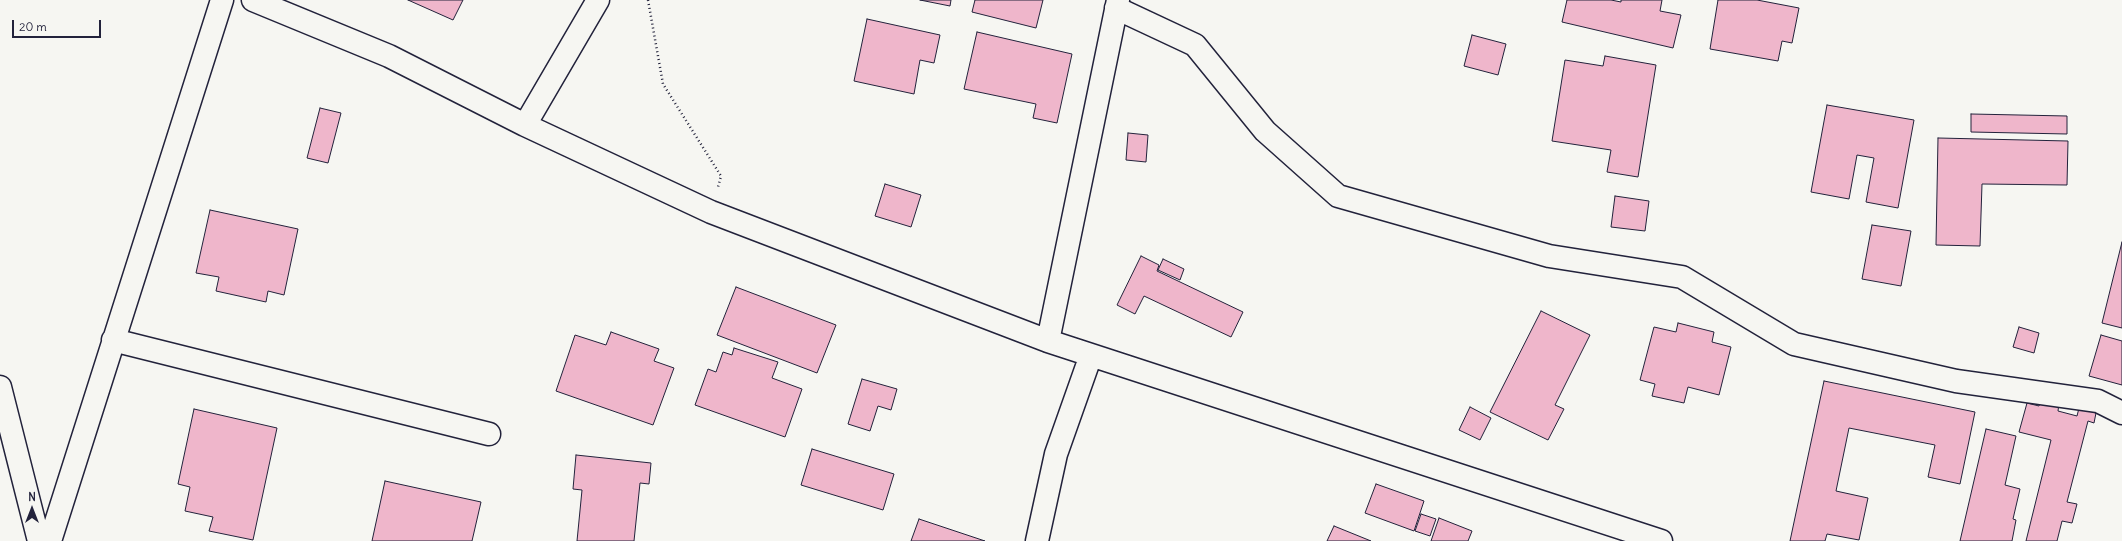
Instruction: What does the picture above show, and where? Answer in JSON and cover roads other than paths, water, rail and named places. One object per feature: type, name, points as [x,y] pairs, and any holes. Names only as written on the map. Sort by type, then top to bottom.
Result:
[{"type":"street","points":[[50,541],[222,0]]},
{"type":"street","points":[[253,0],[389,56],[526,125],[711,212],[1048,341],[1661,541]]},
{"type":"street","points":[[526,125],[598,0]]},
{"type":"street","points":[[1048,341],[1117,4],[1195,45],[1265,131],[1338,196],[1549,256],[1682,277],[1794,344],[1956,381],[2098,401],[2122,413]]},
{"type":"street","points":[[113,340],[489,434]]},
{"type":"street","points":[[1037,541],[1056,454],[1091,355]]},
{"type":"street","points":[[0,387],[39,541]]}]
